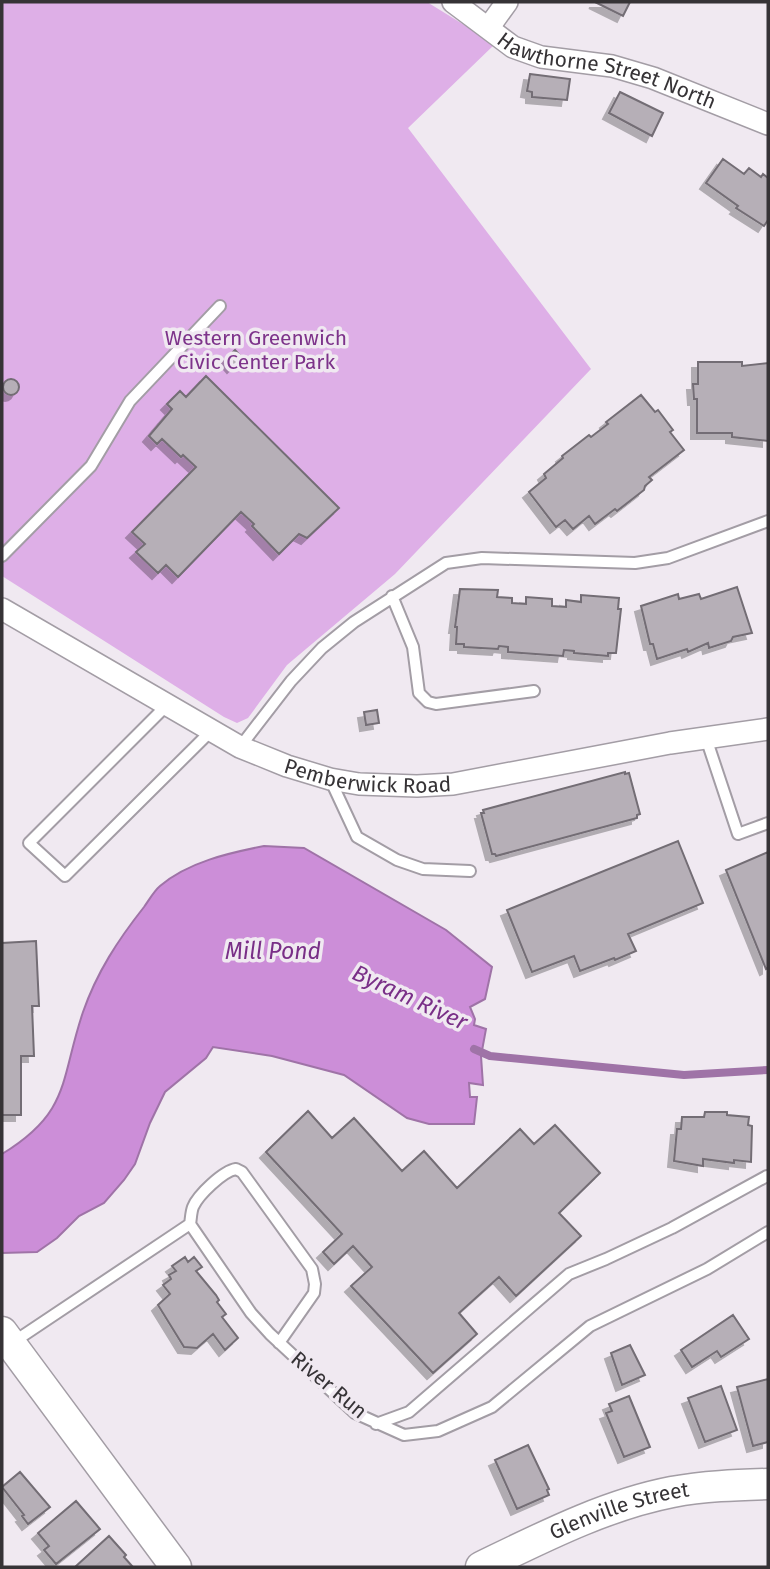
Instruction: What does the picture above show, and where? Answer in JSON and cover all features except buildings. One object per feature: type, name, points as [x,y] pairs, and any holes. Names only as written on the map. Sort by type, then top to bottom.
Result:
[{"type":"main road","points":[[5,1341],[176,1567]]},
{"type":"main road","name":"Glenville Street","points":[[481,1567],[625,1504],[670,1493],[725,1485],[768,1484]]},
{"type":"street","name":"Hawthorne Street North","points":[[453,2],[513,47],[541,57],[612,66],[653,78],[768,124]]},
{"type":"street","points":[[489,27],[507,2]]},
{"type":"street","name":"Pemberwick Road","points":[[2,609],[240,747],[287,766],[330,779],[359,784],[453,784],[768,729]]},
{"type":"lane","points":[[2,556],[91,466],[130,401],[220,306]]},
{"type":"lane","points":[[240,747],[291,681],[322,648],[354,622],[446,563],[482,558],[635,563],[668,558],[768,521]]},
{"type":"lane","points":[[392,596],[413,648],[419,693],[428,702],[436,704],[534,691]]},
{"type":"lane","points":[[168,704],[30,844],[65,876],[212,730]]},
{"type":"lane","points":[[706,738],[738,834],[768,823]]},
{"type":"lane","points":[[330,779],[357,837],[397,860],[423,869],[470,872]]},
{"type":"lane","points":[[5,1341],[190,1224],[194,1205],[227,1170],[236,1169],[242,1172],[312,1269],[315,1284],[313,1293],[279,1343]]},
{"type":"lane","points":[[376,1424],[409,1412],[569,1274],[672,1228],[767,1176]]},
{"type":"lane","name":"River Run","points":[[190,1224],[251,1313],[279,1343],[355,1413],[404,1435],[438,1431],[492,1407],[590,1326],[707,1269],[768,1232]]},
{"type":"green space","name":"Western Greenwich Civic Center Park","points":[[2,2],[427,2],[495,44],[408,128],[591,369],[395,574],[287,665],[248,718],[237,723],[2,576]]},
{"type":"water","name":"Mill Pond","points":[[264,846],[304,848],[446,930],[492,967],[485,999],[470,1007],[475,1019],[474,1025],[486,1029],[481,1056],[483,1085],[469,1083],[470,1097],[477,1097],[474,1124],[429,1124],[407,1118],[344,1075],[272,1056],[213,1047],[206,1058],[165,1092],[135,1164],[104,1203],[79,1216],[57,1238],[37,1252],[2,1253],[2,1154],[41,1124],[52,1109],[60,1093],[83,1012],[117,944],[156,890],[171,878],[209,860]]},
{"type":"waterway","name":"Byram River","points":[[474,1049],[490,1056],[684,1075],[768,1070]]}]
